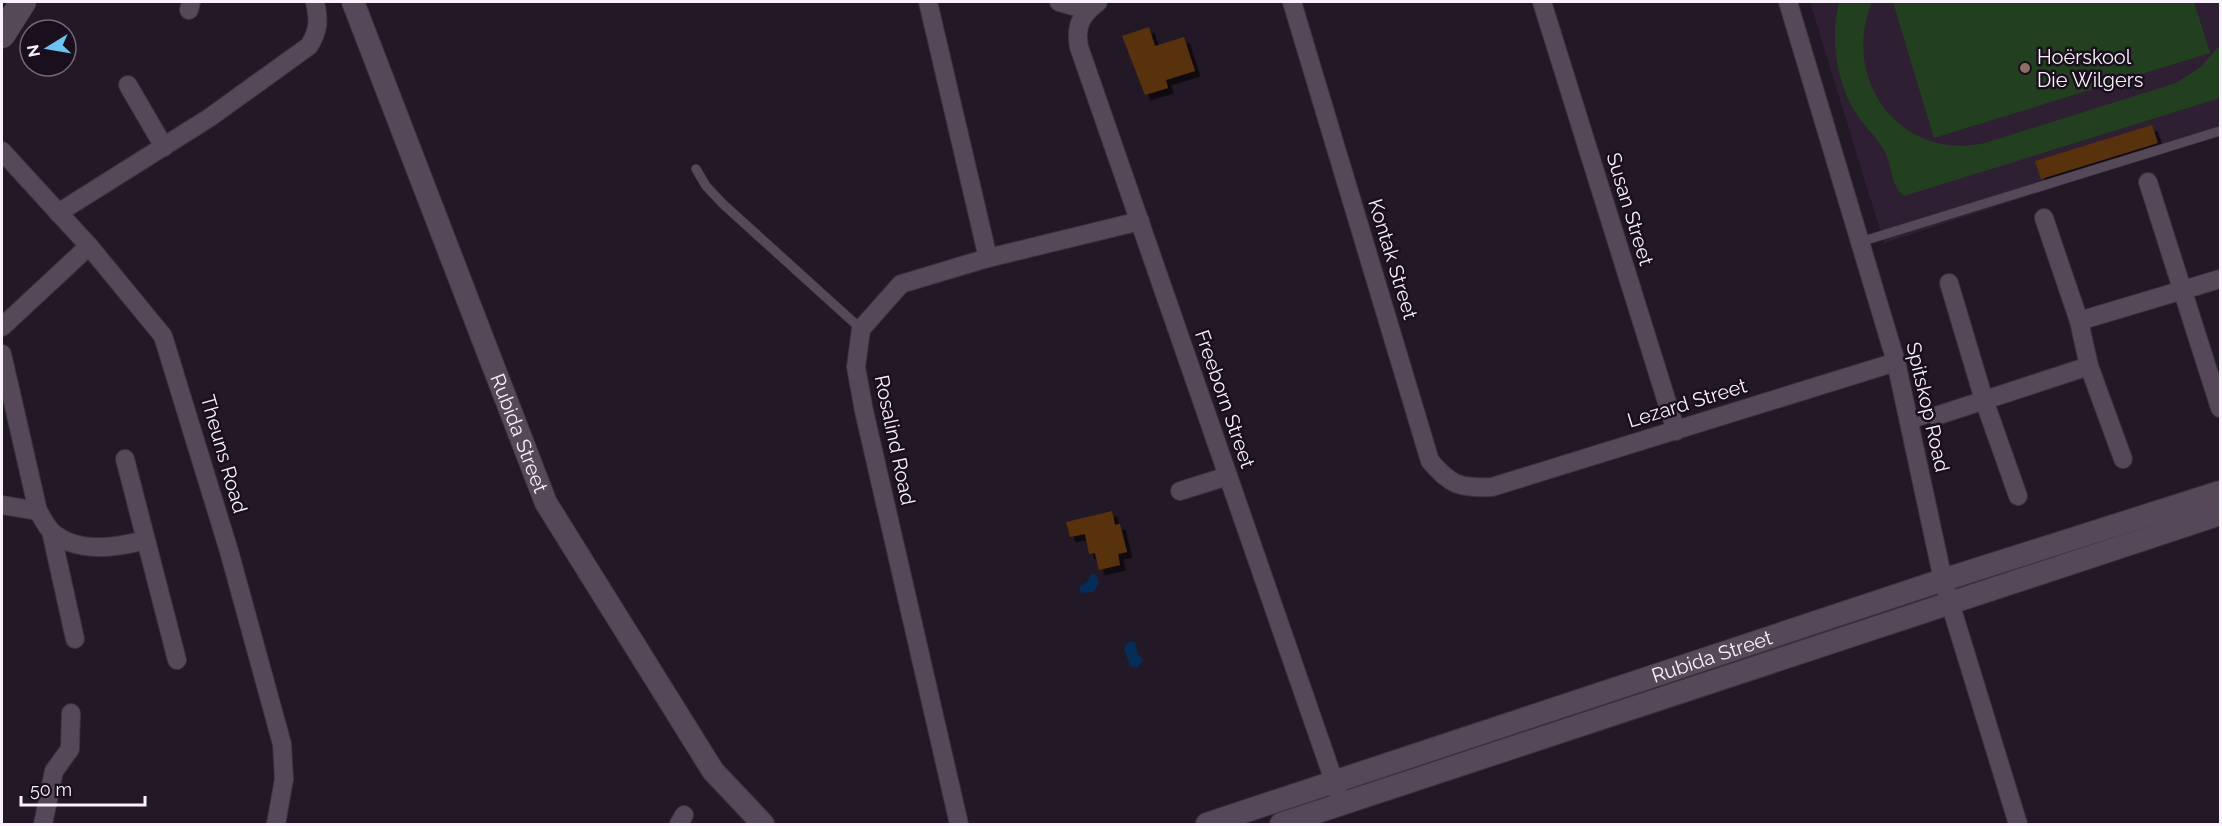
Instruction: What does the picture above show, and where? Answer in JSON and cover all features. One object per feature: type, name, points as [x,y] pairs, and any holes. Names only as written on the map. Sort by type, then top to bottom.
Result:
[{"type":"main road","points":[[2,34],[24,2]]},
{"type":"street","points":[[58,213],[164,147],[309,46],[318,32],[319,19],[315,2]]},
{"type":"street","name":"Rubida Street","points":[[353,2],[546,503],[713,771],[763,825]]},
{"type":"street","points":[[928,2],[988,258]]},
{"type":"street","points":[[1059,2],[1093,5]]},
{"type":"street","name":"Kontak Street","points":[[1293,2],[1430,462],[1447,480],[1459,486],[1492,487]]},
{"type":"street","name":"Susan Street","points":[[1542,2],[1676,431]]},
{"type":"street","name":"Spitskop Road","points":[[1788,2],[1896,362],[1943,580],[2018,825]]},
{"type":"street","name":"Freeborn Street","points":[[1093,5],[1080,20],[1076,33],[1079,47],[1342,804]]},
{"type":"street","points":[[128,85],[164,147]]},
{"type":"street","name":"Theuns Road","points":[[2,151],[89,246],[164,336],[282,744],[284,779],[276,825]]},
{"type":"street","points":[[2148,182],[2220,408]]},
{"type":"street","points":[[2044,218],[2079,321],[2089,366],[2123,459]]},
{"type":"street","points":[[861,329],[901,284],[988,258],[1140,221]]},
{"type":"street","points":[[2,327],[89,246]]},
{"type":"street","points":[[2079,321],[2220,279]]},
{"type":"street","points":[[1949,283],[1984,400],[2018,496]]},
{"type":"street","name":"Rosalind Road","points":[[861,329],[856,367],[864,411],[959,825]]},
{"type":"street","points":[[2,354],[39,511],[51,531],[75,639]]},
{"type":"street","name":"Lezard Street","points":[[1492,487],[1896,362]]},
{"type":"street","points":[[1936,416],[2089,366]]},
{"type":"street","points":[[125,459],[177,660]]},
{"type":"street","points":[[1180,491],[1228,476]]},
{"type":"street","name":"Rubida Street","points":[[1207,825],[1943,580],[2220,492]]},
{"type":"street","points":[[2,505],[39,511]]},
{"type":"street","name":"Rubida Street","points":[[1281,825],[2220,514]]},
{"type":"street","points":[[51,531],[78,546],[122,546],[146,540]]},
{"type":"street","points":[[43,825],[54,771],[70,749],[71,713]]},
{"type":"lane","points":[[1860,242],[2220,130]]},
{"type":"lane","points":[[696,169],[706,186],[723,204],[861,329]]},
{"type":"lane","points":[[1911,424],[1936,416]]},
{"type":"shaded area","name":"Hoërskool Die Wilgers","points":[[1810,2],[2220,2],[2220,134],[1884,243]]},
{"type":"green space","points":[[1839,2],[1872,2],[1864,31],[1864,59],[1871,85],[1885,109],[1903,127],[1927,140],[1954,146],[1985,143],[2176,83],[2201,67],[2220,45],[2220,98],[1904,196],[1893,180],[1888,159],[1879,142],[1857,115],[1843,85],[1835,43]]},
{"type":"green space","points":[[1893,2],[2194,2],[2210,53],[1934,138]]},
{"type":"water","points":[[1092,573],[1096,575],[1099,584],[1093,592],[1080,593],[1080,586],[1087,582]]},
{"type":"water","points":[[1129,641],[1135,642],[1138,655],[1144,660],[1137,668],[1130,666],[1124,648]]},
{"type":"building","points":[[1149,27],[1155,46],[1184,37],[1195,71],[1166,80],[1168,88],[1145,95],[1122,36]]},
{"type":"building","points":[[2152,125],[2158,143],[2041,179],[2035,161]]},
{"type":"building","points":[[1112,511],[1115,525],[1120,524],[1127,552],[1118,554],[1120,565],[1099,570],[1095,553],[1089,554],[1085,534],[1070,537],[1066,522]]},
{"type":"place","name":"Hoërskool Die Wilgers","points":[[2025,68]]}]
